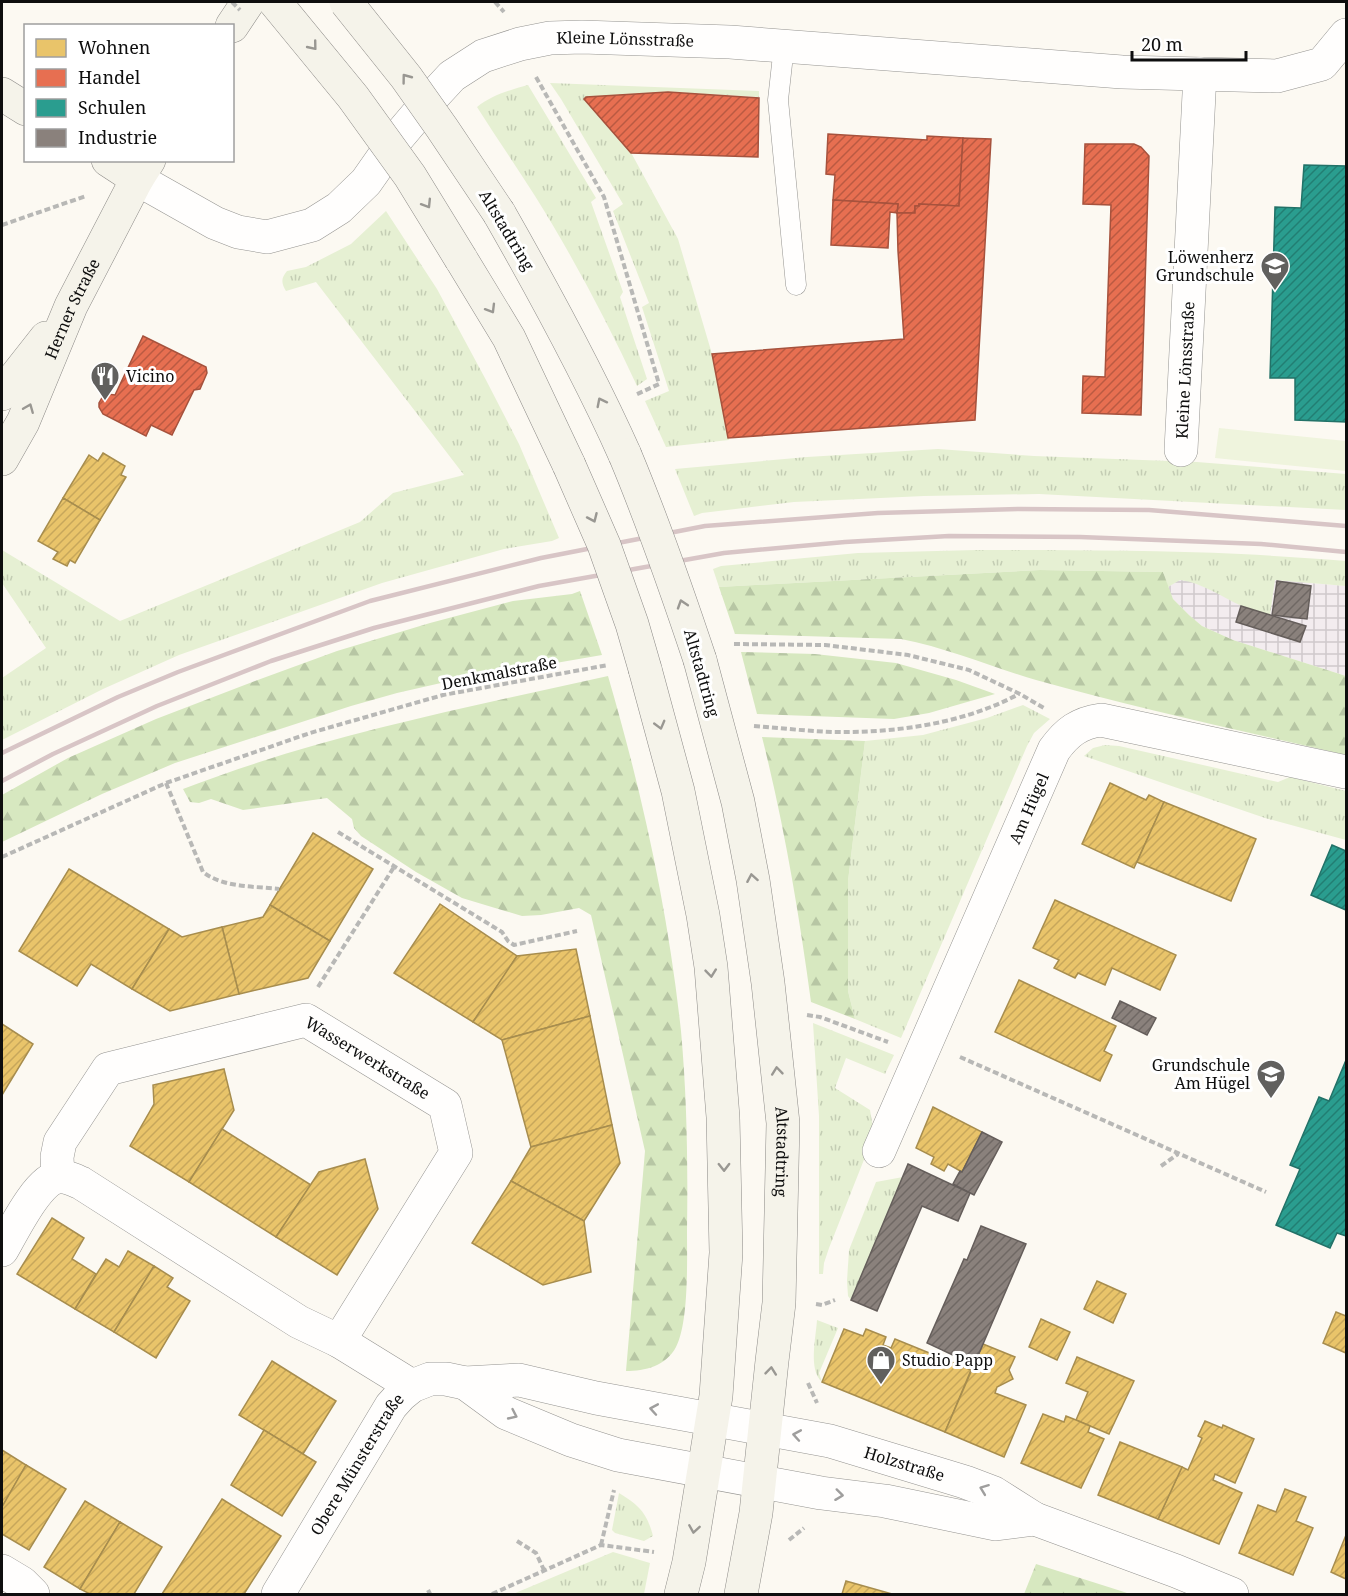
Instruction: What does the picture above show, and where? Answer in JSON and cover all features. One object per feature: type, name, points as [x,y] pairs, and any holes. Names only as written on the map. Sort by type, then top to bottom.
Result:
[{"type":"main road","points":[[233,24],[248,2]]},
{"type":"main road","points":[[275,2],[354,97],[410,176],[509,338],[604,545],[632,624],[631,666],[678,791],[711,967],[723,1117],[726,1253],[716,1396],[689,1562],[681,1594]]},
{"type":"main road","name":"Altstadtring","points":[[346,2],[442,128],[499,213],[545,294],[604,408],[653,523],[700,660],[738,802],[753,880],[768,983],[783,1123],[779,1303],[756,1513],[741,1594]]},
{"type":"main road","points":[[2,94],[24,108]]},
{"type":"main road","points":[[115,162],[143,170]]},
{"type":"main road","name":"Herner Straße","points":[[2,459],[23,422],[71,306],[143,170]]},
{"type":"main road","points":[[2,394],[71,306]]},
{"type":"street","name":"Kleine Lönsstraße","points":[[143,170],[215,223],[238,232],[267,237],[312,225],[339,208],[366,182],[394,142],[452,76],[483,56],[520,44],[550,38],[730,42],[1122,72],[1277,76],[1322,64],[1347,35]]},
{"type":"street","name":"Kleine Lönsstraße","points":[[1181,450],[1200,74]]},
{"type":"street","name":"Am Hügel","points":[[879,1151],[1054,750],[1075,728],[1101,720],[1347,772]]},
{"type":"street","name":"Wasserwerkstraße","points":[[58,1177],[57,1156],[60,1142],[108,1069],[306,1020],[445,1105],[456,1153],[339,1341]]},
{"type":"street","points":[[2,1250],[33,1197],[46,1183],[58,1177],[71,1179],[81,1183],[300,1322],[339,1341],[412,1386]]},
{"type":"street","name":"Obere Münsterstraße","points":[[278,1594],[391,1406],[412,1386],[430,1379],[446,1379],[465,1383],[519,1380],[596,1398],[711,1419]]},
{"type":"street","name":"Obere Münsterstraße","points":[[465,1383],[506,1413],[571,1440],[618,1455],[703,1471]]},
{"type":"street","points":[[711,1419],[764,1429]]},
{"type":"street","name":"Holzstraße","points":[[764,1429],[830,1441],[965,1482],[994,1493],[1035,1519],[1172,1583],[1232,1594]]},
{"type":"street","points":[[703,1471],[760,1482]]},
{"type":"street","name":"Holzstraße","points":[[760,1482],[885,1501],[996,1524],[1035,1519]]},
{"type":"street","points":[[2,1571],[33,1594]]},
{"type":"lane","points":[[784,46],[778,100],[796,285]]},
{"type":"path","points":[[545,95],[603,197],[658,384]]},
{"type":"path","points":[[2,225],[143,170]]},
{"type":"path","points":[[729,645],[825,645],[908,655],[969,670],[1020,694],[1000,705],[964,716],[921,726],[881,731],[831,732],[753,726]]},
{"type":"path","name":"Denkmalstraße","points":[[2,857],[166,783],[310,733],[443,695],[631,666]]},
{"type":"path","points":[[166,783],[203,872],[221,882],[279,889]]},
{"type":"path","points":[[338,832],[502,932],[514,945],[577,931]]},
{"type":"path","points":[[306,1020],[308,1003],[394,867]]},
{"type":"path","points":[[801,1015],[820,1017],[900,1047],[923,1049],[1266,1192]]},
{"type":"path","points":[[1161,1166],[1178,1154]]},
{"type":"path","points":[[822,1305],[836,1300]]},
{"type":"path","points":[[601,1545],[616,1483]]},
{"type":"path","points":[[517,1541],[536,1553],[544,1571]]},
{"type":"path","points":[[492,1594],[601,1545],[657,1553],[689,1562]]},
{"type":"shaded area","points":[[1180,579],[1270,614],[1275,580],[1346,586],[1346,676],[1233,640],[1202,626],[1173,599],[1168,587]]},
{"type":"green space","points":[[550,83],[759,91],[759,97],[668,92],[586,97],[584,99],[628,147],[678,239],[712,354],[729,440],[666,447],[645,401],[669,391],[642,307],[649,303],[613,211],[623,204]]},
{"type":"green space","points":[[528,85],[596,198],[591,202],[623,292],[620,297],[647,379],[637,386],[602,313],[563,242],[477,107],[495,96]]},
{"type":"green space","points":[[386,211],[437,289],[486,380],[519,444],[559,538],[504,549],[382,583],[179,655],[103,689],[2,740],[2,678],[46,648],[2,583],[2,550],[120,621],[360,522],[393,493],[464,475],[316,282],[286,291],[283,285],[282,281],[287,271],[306,267],[351,244]]},
{"type":"green space","points":[[1219,428],[1346,441],[1346,471],[1215,458]]},
{"type":"green space","points":[[938,449],[1034,456],[1197,462],[1346,474],[1346,510],[1039,494],[794,502],[702,513],[694,516],[675,469],[807,457]]},
{"type":"green space","points":[[976,550],[1175,552],[1346,561],[1346,586],[1275,580],[1270,615],[1245,607],[1204,587],[1188,582],[1180,580],[1168,587],[1163,572],[1040,570],[719,587],[713,569],[721,566],[858,553]]},
{"type":"green space","points":[[1040,570],[1163,572],[1173,599],[1202,626],[1233,640],[1346,676],[1346,755],[1075,691],[936,647],[901,639],[735,634],[719,587]]},
{"type":"green space","points":[[580,591],[602,655],[441,683],[351,706],[175,763],[102,794],[2,842],[2,795],[68,758],[156,719],[337,651],[513,601]]},
{"type":"green space","points":[[741,652],[815,654],[896,663],[995,694],[929,713],[894,719],[757,714]]},
{"type":"green space","points":[[608,676],[643,807],[669,941],[681,1031],[687,1130],[687,1274],[680,1336],[672,1353],[661,1363],[640,1370],[626,1371],[645,1151],[591,915],[579,908],[522,916],[462,898],[416,872],[361,836],[354,828],[352,819],[327,798],[243,810],[211,799],[199,803],[190,802],[183,789],[287,753],[340,738]]},
{"type":"green space","points":[[1023,705],[1050,719],[1034,733],[1027,746],[901,1038],[855,1019],[848,991],[848,881],[865,741],[923,735],[987,718]]},
{"type":"green space","points":[[762,737],[865,741],[848,881],[848,991],[855,1019],[811,1002],[790,869]]},
{"type":"green space","points":[[1105,745],[1119,746],[1278,782],[1290,777],[1346,791],[1346,840],[1265,818],[1084,756],[1093,748]]},
{"type":"green space","points":[[813,1023],[894,1055],[885,1074],[846,1058],[835,1088],[870,1110],[873,1128],[869,1147],[829,1248],[823,1274],[819,1274],[819,1116]]},
{"type":"green space","points":[[903,1177],[851,1300],[848,1296],[847,1281],[849,1250],[876,1182]]},
{"type":"green space","points":[[817,1320],[838,1328],[819,1373],[822,1382],[815,1370],[814,1362]]},
{"type":"green space","points":[[619,1493],[641,1510],[653,1536],[644,1541],[615,1533],[612,1530]]},
{"type":"green space","points":[[613,1552],[650,1563],[644,1594],[513,1594]]},
{"type":"green space","points":[[1036,1564],[1121,1591],[1130,1594],[1024,1594]]},
{"type":"building: Wohnen","points":[[103,453],[125,466],[121,475],[126,477],[100,520],[63,498],[89,455],[98,461]]},
{"type":"building: Wohnen","points":[[63,498],[100,520],[75,563],[70,560],[67,566],[53,559],[58,552],[38,541]]},
{"type":"building: Wohnen","points":[[1110,783],[1146,800],[1149,795],[1164,802],[1134,868],[1082,844]]},
{"type":"building: Wohnen","points":[[1164,802],[1256,839],[1231,901],[1137,862]]},
{"type":"building: Wohnen","points":[[313,833],[373,869],[330,941],[270,905]]},
{"type":"building: Wohnen","points":[[69,869],[169,929],[132,989],[91,964],[77,986],[19,951]]},
{"type":"building: Wohnen","points":[[1055,900],[1176,955],[1160,990],[1112,968],[1105,985],[1078,973],[1075,978],[1054,968],[1059,960],[1033,948]]},
{"type":"building: Wohnen","points":[[440,904],[517,956],[473,1022],[394,973]]},
{"type":"building: Wohnen","points":[[270,905],[330,941],[308,978],[239,994],[222,927],[263,917]]},
{"type":"building: Wohnen","points":[[222,927],[239,994],[170,1011],[132,989],[169,929],[182,937]]},
{"type":"building: Wohnen","points":[[576,949],[590,1016],[502,1040],[473,1022],[517,956]]},
{"type":"building: Wohnen","points":[[1019,980],[1116,1026],[1104,1051],[1112,1055],[1100,1081],[995,1032]]},
{"type":"building: Wohnen","points":[[590,1016],[612,1125],[531,1147],[502,1040]]},
{"type":"building: Wohnen","points":[[2,1024],[33,1044],[2,1095]]},
{"type":"building: Wohnen","points":[[224,1069],[234,1110],[189,1182],[130,1146],[154,1104],[153,1085]]},
{"type":"building: Wohnen","points":[[933,1107],[982,1132],[962,1172],[948,1164],[944,1171],[931,1164],[934,1157],[916,1148]]},
{"type":"building: Wohnen","points":[[612,1125],[620,1163],[584,1221],[511,1181],[531,1147]]},
{"type":"building: Wohnen","points":[[222,1129],[311,1185],[276,1237],[189,1182]]},
{"type":"building: Wohnen","points":[[365,1159],[378,1209],[337,1275],[276,1237],[319,1172]]},
{"type":"building: Wohnen","points":[[511,1181],[584,1221],[591,1272],[543,1285],[472,1243]]},
{"type":"building: Wohnen","points":[[52,1218],[84,1238],[72,1259],[96,1274],[75,1309],[17,1274]]},
{"type":"building: Wohnen","points":[[128,1251],[154,1266],[114,1332],[75,1309],[106,1259],[119,1267]]},
{"type":"building: Wohnen","points":[[154,1266],[173,1278],[167,1287],[190,1301],[156,1358],[114,1332]]},
{"type":"building: Wohnen","points":[[1097,1281],[1126,1294],[1113,1323],[1084,1309]]},
{"type":"building: Wohnen","points":[[1336,1312],[1346,1316],[1346,1353],[1323,1343]]},
{"type":"building: Wohnen","points":[[1041,1319],[1070,1332],[1057,1360],[1029,1347]]},
{"type":"building: Wohnen","points":[[844,1329],[863,1336],[866,1329],[886,1337],[883,1345],[891,1348],[895,1339],[971,1370],[945,1432],[822,1382]]},
{"type":"building: Wohnen","points":[[983,1344],[1015,1357],[1009,1370],[1013,1379],[997,1387],[995,1393],[1026,1405],[1004,1457],[945,1432]]},
{"type":"building: Wohnen","points":[[1077,1357],[1134,1381],[1109,1434],[1076,1420],[1088,1392],[1066,1383]]},
{"type":"building: Wohnen","points":[[272,1361],[336,1401],[303,1454],[239,1415]]},
{"type":"building: Wohnen","points":[[1043,1414],[1064,1422],[1066,1416],[1076,1420],[1090,1426],[1088,1432],[1104,1439],[1081,1488],[1021,1463]]},
{"type":"building: Wohnen","points":[[1205,1421],[1222,1428],[1223,1425],[1254,1439],[1235,1483],[1215,1474],[1213,1480],[1242,1493],[1219,1544],[1158,1519],[1182,1467],[1188,1470],[1202,1438],[1198,1436]]},
{"type":"building: Wohnen","points":[[264,1430],[316,1462],[282,1516],[231,1485]]},
{"type":"building: Wohnen","points":[[1120,1442],[1182,1467],[1158,1519],[1098,1495]]},
{"type":"building: Wohnen","points":[[2,1450],[26,1465],[2,1507]]},
{"type":"building: Wohnen","points":[[26,1465],[66,1489],[29,1550],[2,1534],[2,1507]]},
{"type":"building: Wohnen","points":[[1285,1489],[1306,1497],[1296,1521],[1313,1528],[1293,1575],[1239,1553],[1258,1505],[1276,1512]]},
{"type":"building: Wohnen","points":[[222,1499],[281,1536],[244,1594],[162,1594]]},
{"type":"building: Wohnen","points":[[85,1501],[120,1522],[80,1589],[44,1567]]},
{"type":"building: Wohnen","points":[[120,1522],[162,1547],[134,1594],[90,1594],[80,1589]]},
{"type":"building: Wohnen","points":[[1346,1535],[1346,1579],[1331,1572]]},
{"type":"building: Wohnen","points":[[846,1581],[892,1594],[842,1594]]},
{"type":"building: Handel","points":[[668,92],[759,98],[758,157],[631,153],[584,99],[586,97]]},
{"type":"building: Handel","points":[[828,134],[927,140],[927,136],[963,138],[959,206],[919,204],[915,206],[915,213],[897,213],[898,204],[833,200],[835,175],[826,174]]},
{"type":"building: Handel","points":[[963,138],[991,139],[975,420],[728,438],[712,354],[904,339],[897,213],[915,213],[915,206],[919,204],[959,206]]},
{"type":"building: Handel","points":[[1085,144],[1134,144],[1141,147],[1149,156],[1141,415],[1082,413],[1083,376],[1105,377],[1111,205],[1083,204]]},
{"type":"building: Handel","points":[[833,200],[898,204],[897,213],[890,212],[888,248],[831,245]]},
{"type":"building: Handel","points":[[143,336],[206,367],[207,373],[200,389],[194,390],[172,435],[151,425],[146,436],[103,414],[99,407],[103,396],[115,395]]},
{"type":"building: Schulen","points":[[1304,165],[1346,166],[1346,422],[1295,420],[1295,378],[1270,378],[1275,207],[1301,208]]},
{"type":"building: Schulen","points":[[1332,845],[1346,851],[1346,910],[1311,895]]},
{"type":"building: Schulen","points":[[1346,1060],[1346,1236],[1337,1233],[1330,1248],[1276,1225],[1300,1169],[1290,1165],[1319,1097],[1329,1101]]},
{"type":"building: Industrie","points":[[1277,581],[1311,586],[1307,619],[1272,615]]},
{"type":"building: Industrie","points":[[1241,606],[1306,626],[1300,642],[1236,622]]},
{"type":"building: Industrie","points":[[1120,1001],[1156,1018],[1147,1035],[1112,1018]]},
{"type":"building: Industrie","points":[[982,1132],[1002,1142],[974,1195],[953,1184],[960,1171],[962,1172]]},
{"type":"building: Industrie","points":[[908,1164],[970,1193],[958,1221],[922,1206],[877,1311],[851,1300]]},
{"type":"building: Industrie","points":[[981,1226],[1026,1244],[974,1365],[927,1343]]},
{"type":"railway","points":[[2,753],[118,697],[178,672],[370,601],[541,558],[705,526],[878,513],[1019,509],[1149,510],[1346,526]]},
{"type":"railway","points":[[2,781],[53,754],[157,706],[271,661],[374,628],[539,586],[724,553],[845,542],[949,536],[1080,537],[1261,544],[1346,552]]},
{"type":"place","name":"Löwenherz Grundschule","points":[[1275,292]]},
{"type":"place","name":"Vicino","points":[[105,402]]},
{"type":"place","name":"Grundschule Am Hügel","points":[[1271,1100]]},
{"type":"place","name":"Studio Papp","points":[[881,1386]]}]
